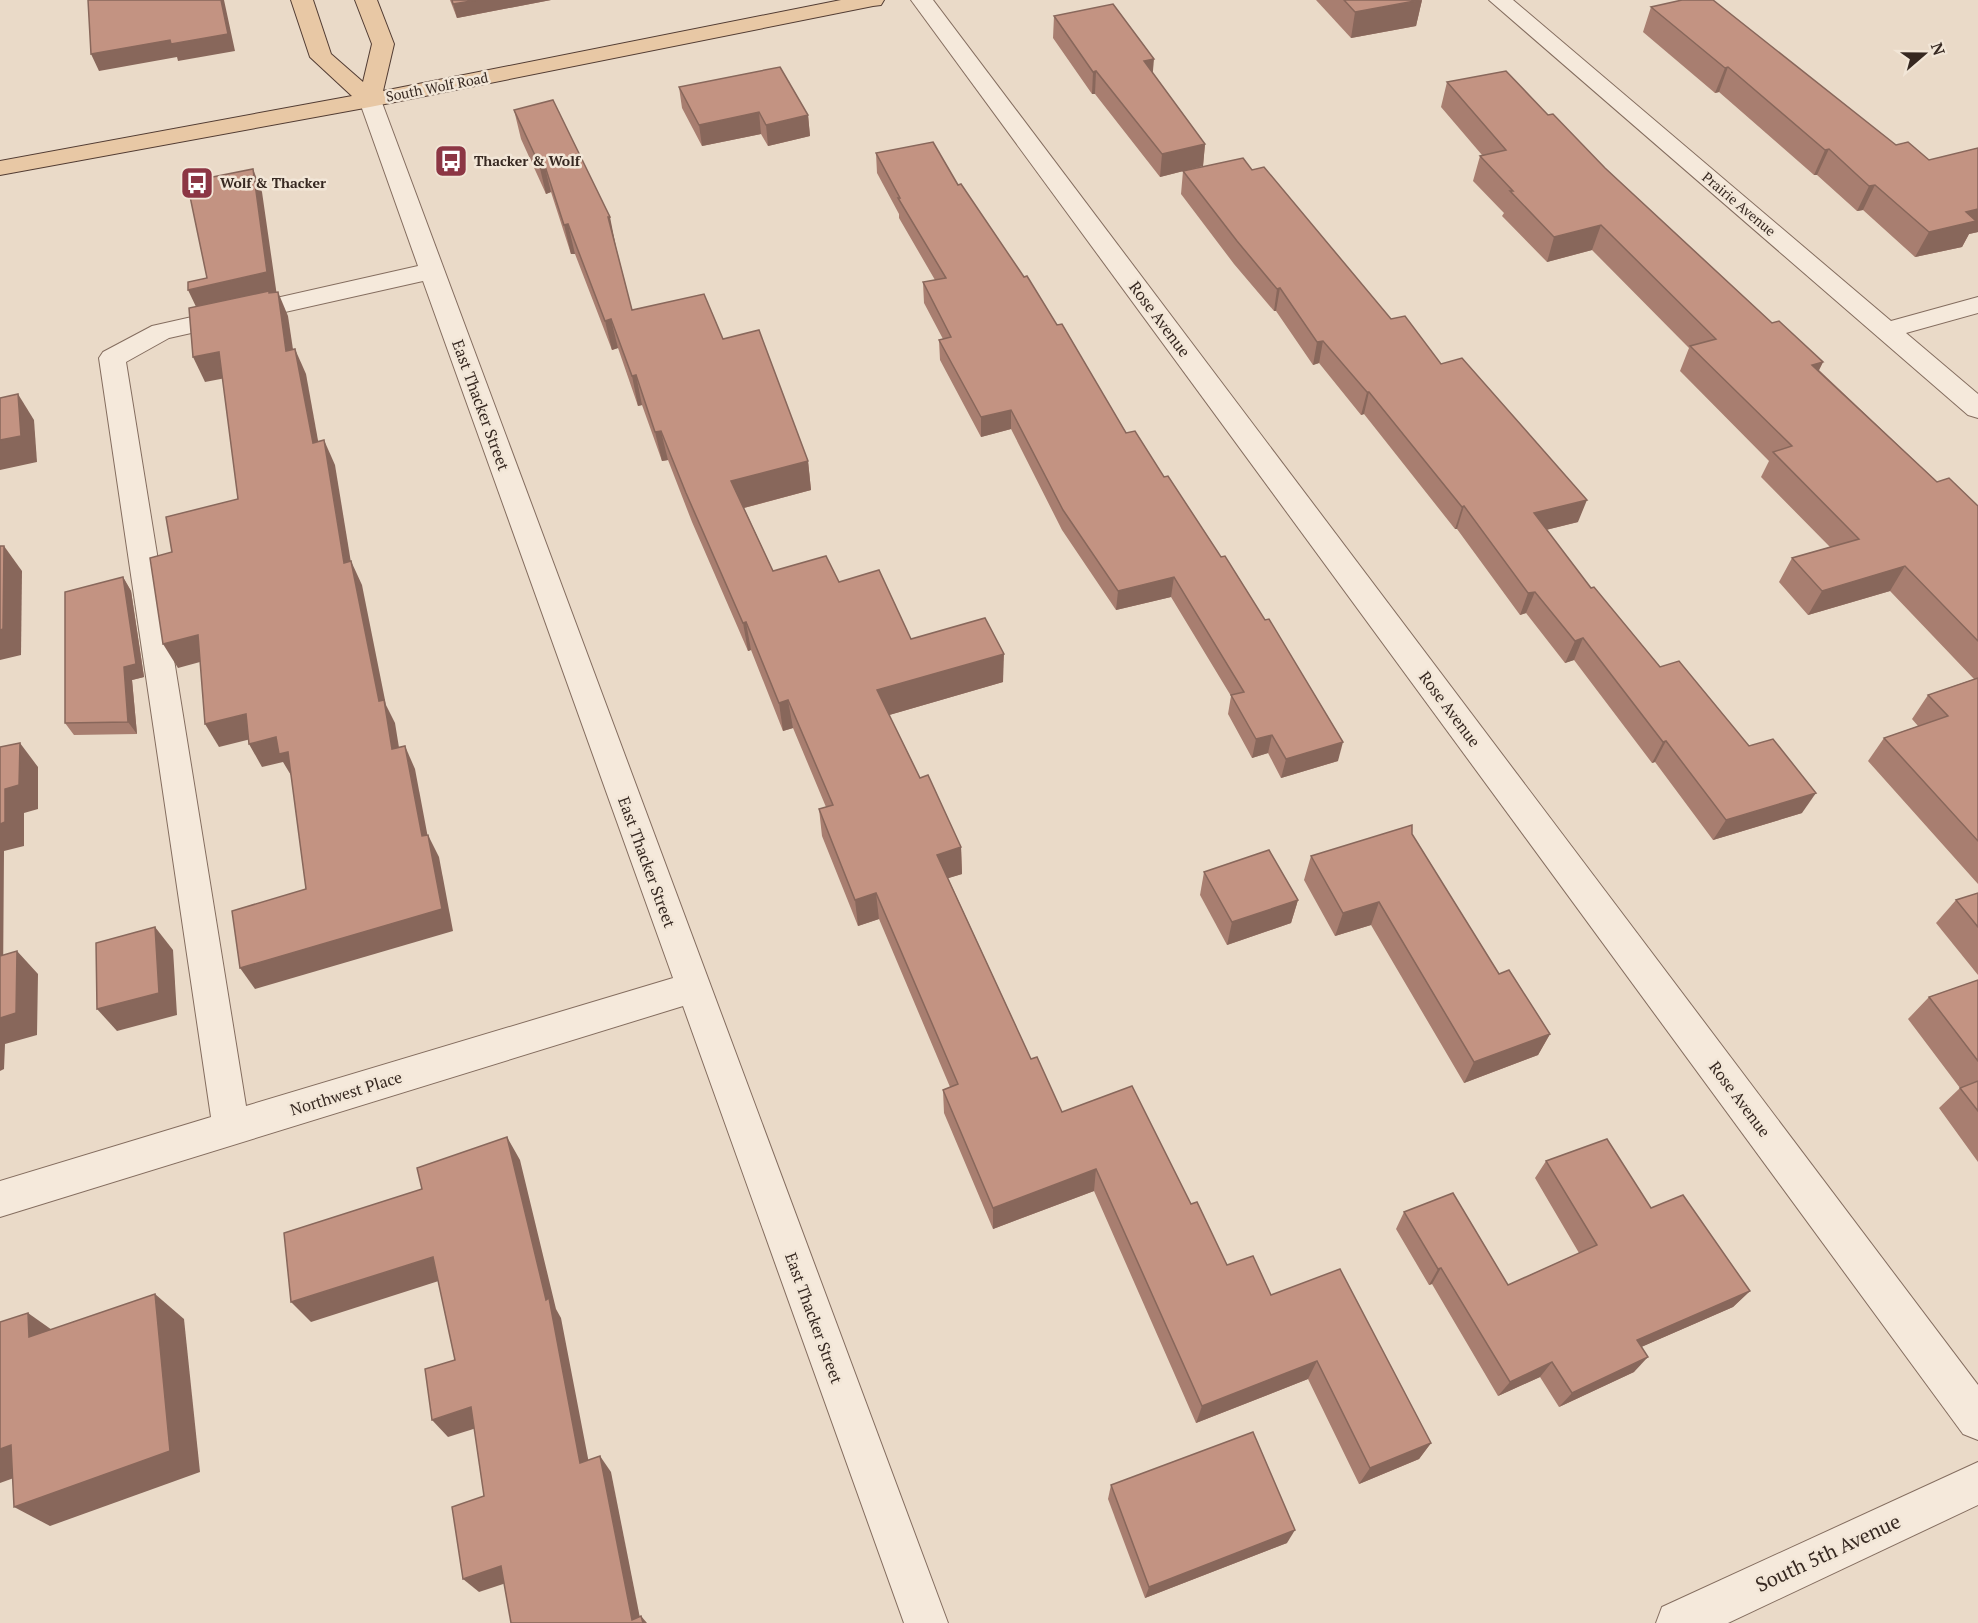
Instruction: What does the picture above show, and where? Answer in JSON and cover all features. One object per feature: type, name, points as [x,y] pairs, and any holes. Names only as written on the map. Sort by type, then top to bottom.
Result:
[{"type":"main road","name":"East Thacker Street","points":[[302,0],[321,57],[370,100]]},
{"type":"main road","points":[[366,0],[383,44],[370,100]]},
{"type":"main road","name":"South Wolf Road","points":[[0,168],[370,100],[873,0]]},
{"type":"street","name":"Rose Avenue","points":[[922,0],[1978,1419]]},
{"type":"street","name":"Prairie Avenue","points":[[1500,0],[1978,409]]},
{"type":"street","name":"East Thacker Street","points":[[370,100],[926,1623]]},
{"type":"street","points":[[231,1128],[112,358],[161,332],[432,271]]},
{"type":"street","points":[[1887,330],[1978,305]]},
{"type":"street","name":"Northwest Place","points":[[0,1199],[693,987]]},
{"type":"street","name":"South 5th Avenue","points":[[1678,1623],[1978,1483]]},
{"type":"building","points":[[88,0],[221,0],[228,34],[171,44],[170,40],[91,54]]},
{"type":"building","points":[[452,0],[477,0],[453,4]]},
{"type":"building","points":[[1344,0],[1420,0],[1355,12]]},
{"type":"building","points":[[1682,0],[1713,0],[1896,145],[1908,142],[1929,160],[1978,148],[1978,209],[1966,212],[1976,221],[1929,232],[1875,185],[1869,186],[1829,149],[1825,150],[1728,67],[1725,68],[1651,7]]},
{"type":"building","points":[[1113,4],[1154,59],[1144,61],[1205,144],[1162,154],[1096,71],[1093,72],[1054,16]]},
{"type":"building","points":[[780,67],[808,115],[766,125],[759,112],[699,125],[679,87]]},
{"type":"building","points":[[1506,71],[1548,115],[1553,114],[1605,168],[1772,323],[1779,321],[1823,362],[1812,365],[1937,482],[1949,478],[1978,506],[1978,641],[1905,566],[1822,591],[1792,558],[1859,539],[1773,452],[1792,446],[1690,346],[1716,339],[1601,225],[1554,237],[1480,156],[1506,150],[1447,82]]},
{"type":"building","points":[[553,100],[610,217],[608,217],[632,310],[704,294],[723,339],[759,330],[808,461],[731,481],[773,571],[826,556],[839,582],[879,570],[911,639],[985,618],[1004,654],[877,690],[920,778],[928,775],[961,847],[937,855],[1031,1059],[1037,1057],[1062,1112],[1132,1086],[1191,1204],[1197,1202],[1227,1265],[1253,1256],[1271,1295],[1340,1269],[1431,1443],[1370,1468],[1317,1361],[1202,1406],[1096,1169],[993,1208],[943,1090],[958,1084],[876,893],[855,900],[819,809],[833,805],[788,700],[779,703],[746,622],[743,623],[661,431],[655,432],[636,375],[632,376],[611,319],[605,321],[568,224],[564,225],[544,163],[539,164],[514,110]]},
{"type":"building","points":[[933,142],[958,185],[961,184],[1024,277],[1027,276],[1057,325],[1062,324],[1126,433],[1135,431],[1164,477],[1168,476],[1221,557],[1225,556],[1265,620],[1269,619],[1343,742],[1286,759],[1272,735],[1256,739],[1231,695],[1244,692],[1174,577],[1118,591],[1063,510],[1011,410],[981,417],[939,340],[951,337],[923,282],[946,278],[898,198],[900,198],[876,153]]},
{"type":"building","points":[[1243,158],[1252,170],[1264,167],[1391,319],[1405,316],[1441,364],[1462,358],[1587,500],[1534,513],[1591,588],[1594,587],[1660,667],[1679,661],[1749,746],[1773,739],[1816,793],[1726,820],[1583,638],[1575,641],[1535,592],[1528,593],[1464,506],[1462,507],[1369,392],[1323,341],[1317,342],[1280,288],[1277,289],[1237,241],[1183,171]]},
{"type":"building","points":[[253,169],[267,272],[188,290],[188,282],[207,278],[187,182]]},
{"type":"building","points":[[269,291],[269,293],[278,292],[286,351],[295,349],[313,443],[324,440],[344,563],[351,561],[379,701],[384,700],[392,749],[405,746],[422,836],[428,835],[442,909],[240,968],[232,911],[306,889],[288,752],[279,754],[276,737],[249,744],[246,714],[205,724],[198,635],[163,644],[150,558],[172,552],[166,517],[238,499],[219,352],[193,357],[189,308]]},
{"type":"building","points":[[18,394],[21,436],[0,440],[0,398]]},
{"type":"building","points":[[0,546],[4,546],[3,629],[0,630]]},
{"type":"building","points":[[123,577],[136,664],[124,667],[128,722],[65,723],[65,592]]},
{"type":"building","points":[[1978,678],[1978,841],[1884,738],[1948,716],[1928,695]]},
{"type":"building","points":[[20,743],[19,785],[5,789],[5,822],[0,824],[0,747]]},
{"type":"building","points":[[1412,825],[1412,834],[1499,974],[1509,970],[1550,1034],[1474,1062],[1379,902],[1343,913],[1311,856]]},
{"type":"building","points":[[1269,850],[1298,900],[1232,922],[1204,872]]},
{"type":"building","points":[[1978,893],[1978,927],[1956,900]]},
{"type":"building","points":[[155,927],[159,993],[97,1009],[96,943]]},
{"type":"building","points":[[17,951],[16,1013],[0,1018],[0,956]]},
{"type":"building","points":[[1978,980],[1978,1061],[1929,997]]},
{"type":"building","points":[[1978,1081],[1978,1111],[1960,1088]]},
{"type":"building","points":[[507,1137],[546,1300],[549,1298],[580,1463],[600,1456],[632,1620],[641,1616],[643,1623],[511,1623],[501,1566],[463,1579],[452,1507],[484,1496],[471,1407],[432,1420],[425,1369],[455,1360],[433,1257],[291,1302],[284,1233],[422,1189],[417,1168]]},
{"type":"building","points":[[1607,1139],[1651,1208],[1683,1195],[1750,1291],[1637,1340],[1648,1357],[1572,1393],[1552,1362],[1510,1382],[1404,1212],[1453,1193],[1508,1285],[1597,1245],[1546,1161]]},
{"type":"building","points":[[155,1294],[170,1451],[14,1507],[11,1445],[0,1449],[0,1322],[28,1313],[29,1337]]},
{"type":"building","points":[[1253,1432],[1295,1530],[1149,1587],[1111,1485]]},
{"type":"place","name":"Thacker & Wolf","points":[[451,161]]},
{"type":"place","name":"Wolf & Thacker","points":[[197,183]]}]
